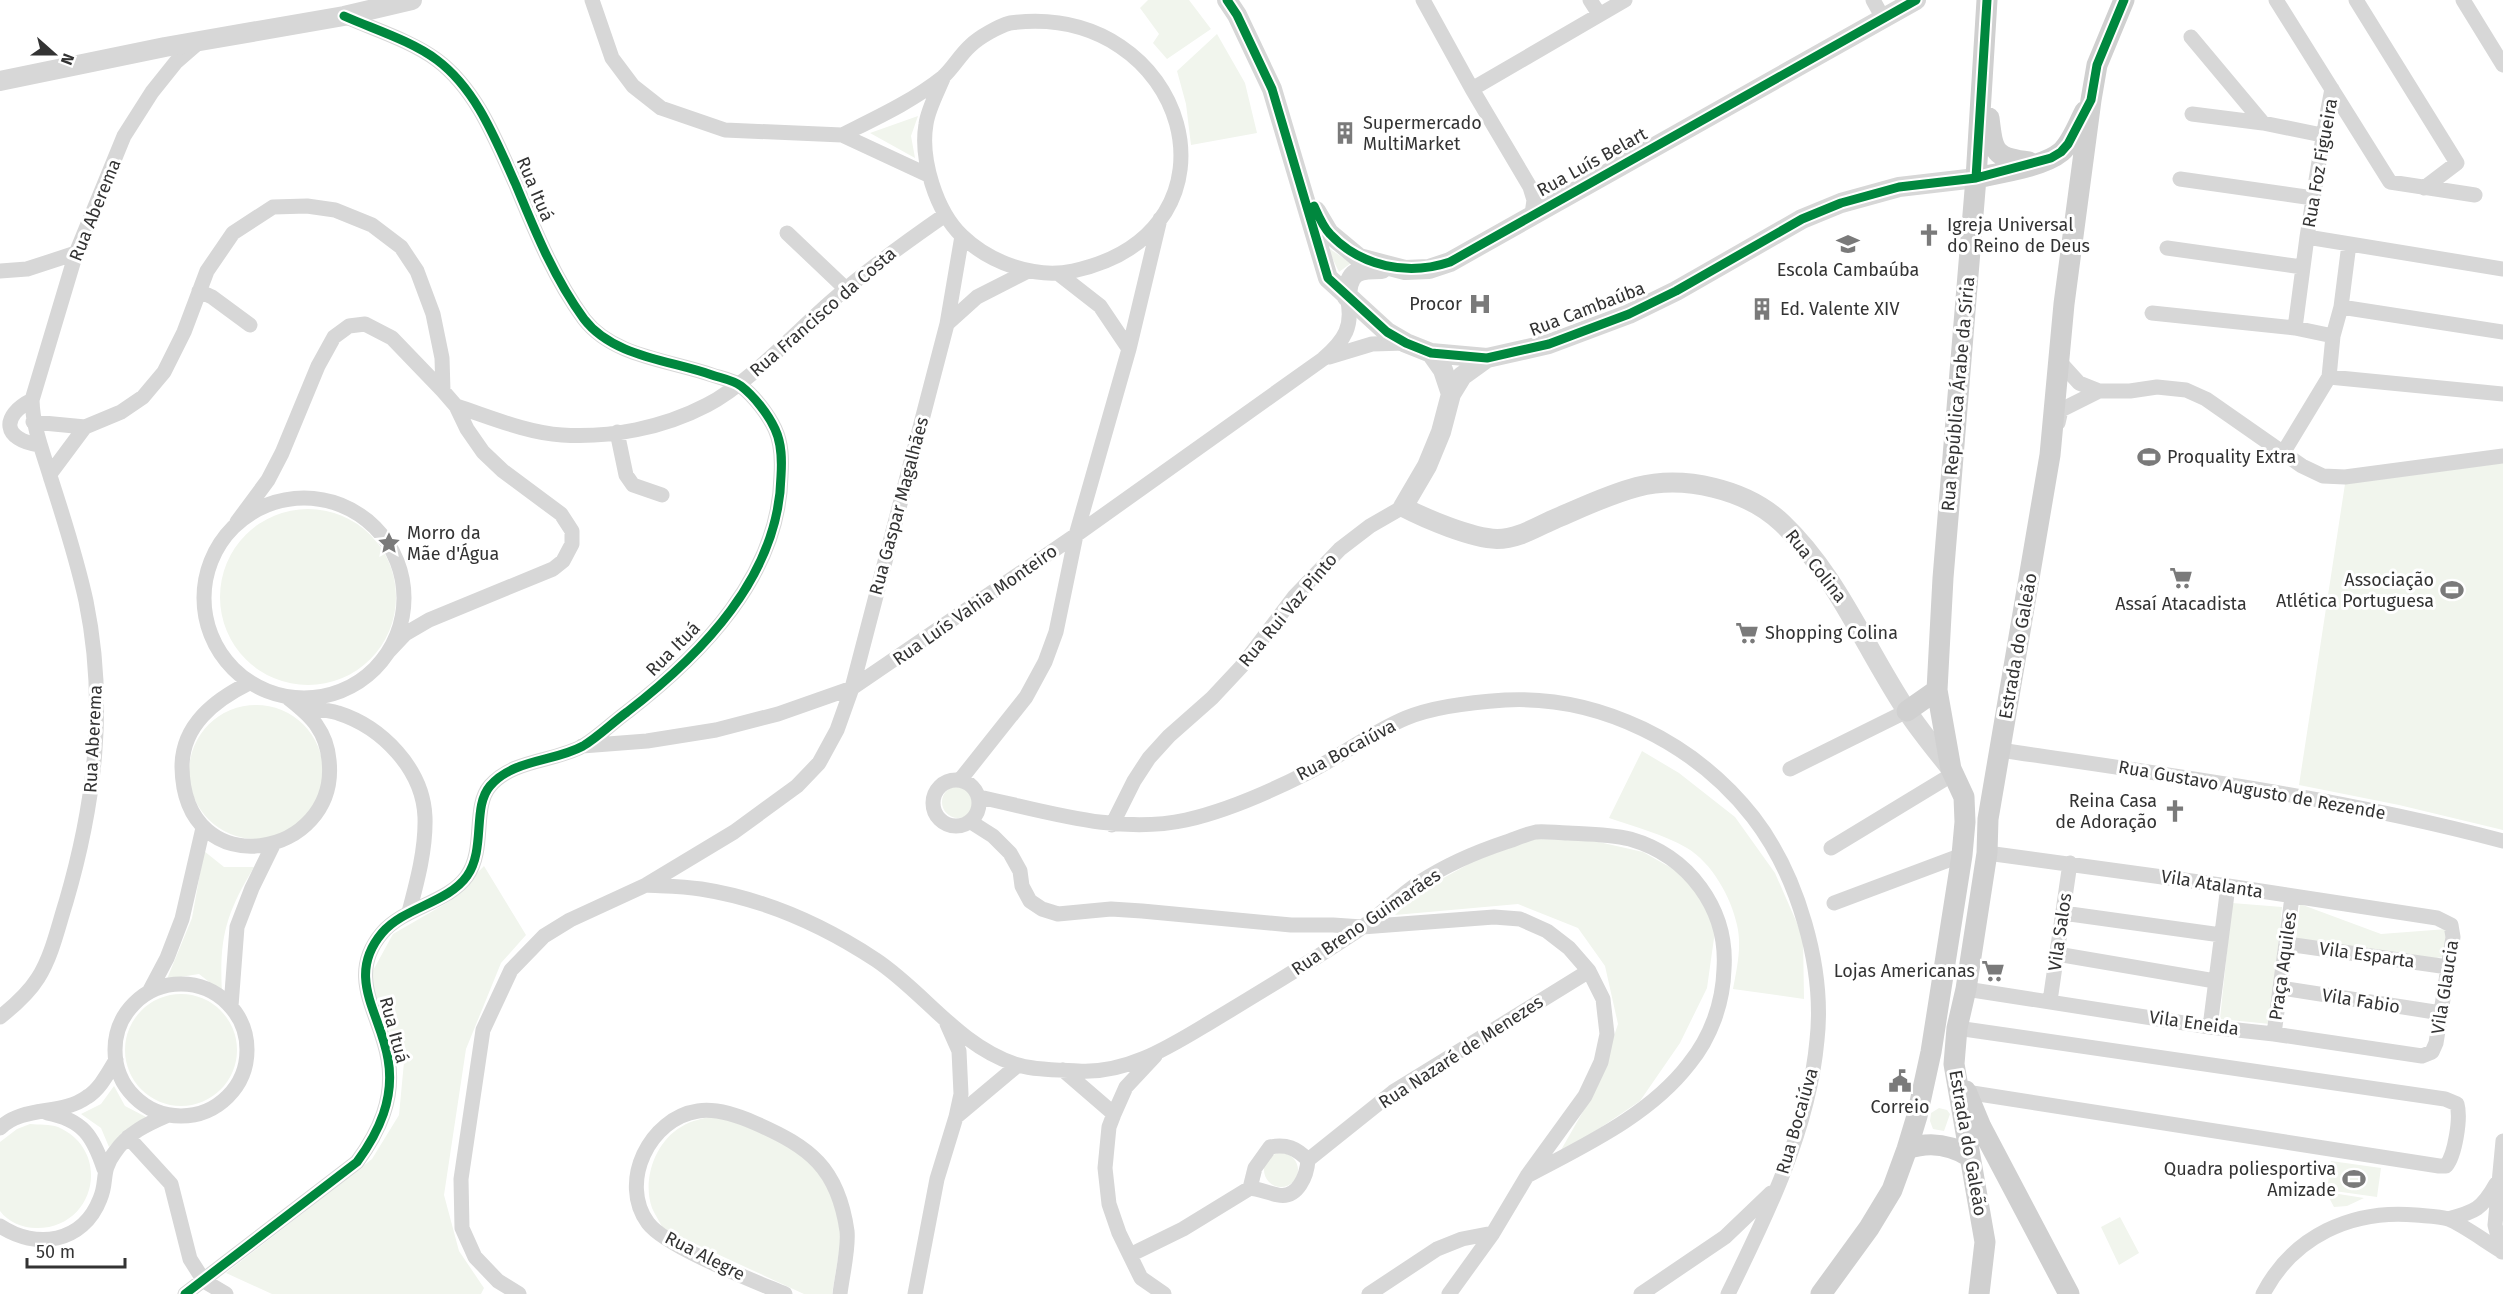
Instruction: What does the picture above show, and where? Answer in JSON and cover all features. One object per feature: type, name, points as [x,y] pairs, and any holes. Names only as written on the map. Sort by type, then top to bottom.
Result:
[{"type":"main road","name":"Rua República Árabe da Síria","points":[[1955,776],[1937,690],[1943,578],[1976,178],[1987,0]]},
{"type":"main road","name":"Estrada do Galeão","points":[[1979,1294],[1985,1242],[1954,1064],[1957,1028],[1966,989],[1987,853],[1988,819],[2050,455],[2064,304],[2091,100],[2097,66],[2124,0]]},
{"type":"main road","points":[[1983,70],[1993,147],[2004,158],[2038,162]]},
{"type":"main road","points":[[1976,178],[2038,162],[2061,152],[2091,100]]},
{"type":"main road","points":[[1907,711],[1937,690]]},
{"type":"main road","name":"Estrada do Galeão","points":[[1821,1294],[1869,1228],[1892,1190],[1917,1116],[1931,1052],[1962,855],[1965,822],[1964,797],[1955,776]]},
{"type":"main road","points":[[1954,1064],[1981,1127],[2069,1294]]},
{"type":"main road","points":[[1907,1149],[1918,1145],[1940,1144],[1961,1151],[1970,1157]]},
{"type":"street","points":[[0,81],[344,16],[412,0]]},
{"type":"street","points":[[592,0],[612,58],[633,86],[661,108],[725,130],[842,135],[928,175]]},
{"type":"street","name":"Rua Cambaúba","points":[[1227,0],[1237,15],[1272,89],[1328,279],[1387,332],[1431,353],[1487,358],[1549,344],[1629,314],[1676,291],[1802,219],[1841,203],[1899,187],[1976,178]]},
{"type":"street","points":[[1423,0],[1472,90],[1530,187],[1534,200],[1533,214]]},
{"type":"street","points":[[1590,0],[1599,14]]},
{"type":"street","points":[[1472,90],[1625,0]]},
{"type":"street","points":[[1873,0],[1883,18]]},
{"type":"street","name":"Rua Luís Belart","points":[[1301,184],[1329,233],[1359,258],[1405,270],[1429,269],[1450,262],[1916,0]]},
{"type":"street","points":[[2276,0],[2390,182],[2475,195]]},
{"type":"street","points":[[2356,0],[2457,163],[2424,188]]},
{"type":"street","points":[[2463,0],[2503,65]]},
{"type":"street","points":[[842,135],[897,108],[944,76],[972,44],[1008,23],[1050,15],[1092,21],[1130,40],[1160,71],[1176,105],[1182,143],[1177,181],[1160,216],[1129,349],[1076,535],[1056,632],[1045,662],[1026,697],[960,780]]},
{"type":"street","name":"Rua Ituá","points":[[185,1294],[357,1162],[375,1136],[390,1081],[388,1059],[367,995],[365,972],[371,950],[383,932],[409,912],[435,900],[465,880],[474,864],[479,844],[482,799],[491,785],[513,769],[582,746],[662,684],[706,642],[741,597],[768,543],[781,492],[782,452],[775,429],[757,403],[739,384],[644,356],[609,342],[587,323],[566,293],[542,248],[502,153],[470,93],[436,60],[398,39],[344,16]]},
{"type":"street","points":[[2191,37],[2263,123]]},
{"type":"street","name":"Rua Aberema","points":[[0,1017],[17,1004],[38,978],[53,944],[89,811],[96,738],[96,664],[86,602],[69,536],[39,445],[33,422],[32,400],[76,253],[124,136],[152,92],[176,62],[200,42]]},
{"type":"street","points":[[944,76],[926,124],[928,175],[945,215],[962,236],[993,257],[1028,271],[1059,274],[1099,265],[1133,245],[1160,216]]},
{"type":"street","name":"Rua Foz Figueira","points":[[2295,328],[2302,267],[2319,174],[2322,135],[2332,89]]},
{"type":"street","points":[[2192,114],[2263,123],[2322,135]]},
{"type":"street","points":[[2180,179],[2313,198]]},
{"type":"street","points":[[33,422],[85,427],[122,412],[143,397],[164,372],[184,332],[207,271],[233,233],[273,207],[307,206],[334,210],[372,225],[401,247],[417,271],[433,314],[442,358],[443,391]]},
{"type":"street","name":"Rua Francisco da Costa","points":[[456,406],[530,429],[560,435],[617,432],[667,423],[708,404],[739,384],[884,256],[945,215]]},
{"type":"street","points":[[787,233],[846,289]]},
{"type":"street","name":"Rua Gaspar Magalhães","points":[[519,1294],[498,1281],[475,1257],[462,1228],[461,1179],[483,1030],[511,970],[544,936],[570,920],[646,885],[734,831],[797,786],[819,763],[837,730],[852,688],[947,324],[962,236]]},
{"type":"street","points":[[2307,237],[2503,269]]},
{"type":"street","points":[[2287,448],[2329,377],[2333,336],[2341,307],[2349,244]]},
{"type":"street","points":[[2167,248],[2302,267]]},
{"type":"street","points":[[0,271],[27,269],[76,253]]},
{"type":"street","points":[[1323,359],[1341,344],[1347,331],[1351,312],[1347,297],[1348,283],[1352,275],[1362,269],[1405,270]]},
{"type":"street","points":[[947,324],[977,297],[1028,271]]},
{"type":"street","points":[[1059,274],[1100,306],[1129,349]]},
{"type":"street","points":[[199,291],[212,297],[250,325]]},
{"type":"street","points":[[2341,307],[2503,332]]},
{"type":"street","points":[[2152,313],[2295,328],[2333,336]]},
{"type":"street","points":[[249,683],[224,696],[204,713],[190,735],[182,760],[183,786],[190,810],[203,828],[224,842],[249,848],[274,843],[296,833],[314,817],[326,796],[330,772],[327,748],[317,726],[301,709],[288,698],[249,683],[222,657],[206,624],[204,587],[215,552],[268,480],[282,453],[318,366],[334,337],[349,326],[365,324],[392,338],[443,391],[456,406],[467,429],[483,453],[503,471],[561,514],[572,531],[572,544],[563,561],[553,569],[429,620],[405,634],[370,674],[346,690],[317,698],[288,698]]},
{"type":"street","points":[[1323,359],[1372,344],[1406,343]]},
{"type":"street","points":[[1431,353],[1443,370],[1451,394]]},
{"type":"street","points":[[1403,507],[1431,458],[1451,394],[1462,376],[1487,358]]},
{"type":"street","name":"Rua Luís Vahia Monteiro","points":[[582,746],[647,741],[716,730],[778,714],[852,688],[1076,535],[1323,359]]},
{"type":"street","points":[[2059,361],[2079,383],[2098,391],[2130,391],[2157,387],[2186,390],[2206,399],[2287,448],[2302,466],[2323,476],[2345,477],[2503,456]]},
{"type":"street","points":[[2329,377],[2503,394]]},
{"type":"street","points":[[2050,455],[2061,410],[2098,391]]},
{"type":"street","points":[[32,400],[20,406],[13,413],[10,420],[10,431],[15,438],[24,443],[39,445]]},
{"type":"street","points":[[50,474],[85,427]]},
{"type":"street","points":[[617,432],[627,475],[633,484],[662,495]]},
{"type":"street","name":"Rua Colina","points":[[1403,507],[1427,519],[1497,538],[1524,534],[1623,492],[1660,482],[1723,490],[1747,500],[1780,521],[1807,548],[1849,609],[1907,711],[1955,776]]},
{"type":"street","points":[[237,522],[261,506],[289,498],[317,498],[345,506],[369,521],[388,542],[400,568],[405,596],[401,625],[389,651]]},
{"type":"street","name":"Rua Rui Vaz Pinto","points":[[1112,825],[1134,781],[1149,758],[1241,667],[1294,597],[1340,549],[1370,526],[1403,507]]},
{"type":"street","name":"Rua Bocaiúva","points":[[979,797],[1112,825],[1144,825],[1186,820],[1234,804],[1307,773],[1400,720],[1448,708],[1506,700],[1549,702],[1592,710],[1632,722],[1670,744],[1717,780],[1753,818],[1781,864],[1799,907],[1813,958],[1818,994],[1818,1027],[1811,1083],[1776,1188],[1750,1250],[1728,1294]]},
{"type":"street","points":[[301,709],[335,712],[360,722],[394,748],[417,782],[425,814],[424,841],[409,912]]},
{"type":"street","points":[[1790,769],[1907,711]]},
{"type":"street","name":"Rua Gustavo Augusto de Rezende","points":[[2000,750],[2180,776],[2385,813],[2503,841]]},
{"type":"street","points":[[1831,848],[1955,776]]},
{"type":"street","points":[[950,780],[968,782],[979,797],[977,815],[963,826],[953,827],[944,824],[933,809],[933,800],[942,784],[950,780]]},
{"type":"street","points":[[971,822],[993,836],[1011,853],[1020,871],[1022,886],[1030,901],[1042,909],[1058,914],[1110,909],[1291,925],[1333,924],[1362,927],[1494,917],[1520,919],[1554,937],[1569,948],[1589,971],[1603,999],[1607,1034],[1601,1062],[1585,1096],[1527,1176],[1493,1233],[1449,1294]]},
{"type":"street","points":[[149,992],[167,958],[182,919],[203,828]]},
{"type":"street","name":"Rua Breno Guimarães","points":[[646,885],[699,888],[752,900],[819,926],[877,961],[913,987],[945,1020],[991,1054],[1018,1065],[1082,1072],[1113,1069],[1155,1056],[1312,960],[1362,927],[1421,882],[1474,853],[1534,832],[1605,834],[1634,840],[1675,860],[1700,885],[1717,912],[1725,954],[1724,986],[1713,1025],[1690,1064],[1648,1105],[1582,1146],[1527,1176]]},
{"type":"street","points":[[231,1006],[237,927],[252,888],[274,843]]},
{"type":"street","name":"Vila Atalanta","points":[[1987,853],[2070,863],[2437,918]]},
{"type":"street","points":[[1834,903],[1962,855]]},
{"type":"street","name":"Vila Salos","points":[[2050,1001],[2070,863]]},
{"type":"street","points":[[2210,1027],[2228,886]]},
{"type":"street","name":"Praça Aquiles","points":[[2274,1034],[2292,897]]},
{"type":"street","points":[[2062,914],[2221,935]]},
{"type":"street","name":"Vila Glaucia","points":[[2422,1056],[2434,1049],[2453,931],[2445,920],[2437,918]]},
{"type":"street","name":"Vila Esparta","points":[[2287,944],[2448,966]]},
{"type":"street","points":[[2057,954],[2216,981]]},
{"type":"street","name":"Rua Nazaré de Menezes","points":[[1308,1160],[1393,1092],[1589,971]]},
{"type":"street","points":[[184,983],[207,988],[231,1006],[243,1025],[247,1038],[247,1062],[243,1074],[230,1096],[214,1107],[191,1116],[168,1115],[145,1106],[134,1097],[119,1073],[116,1042],[122,1021],[130,1008],[149,992],[168,984],[184,983]]},
{"type":"street","name":"Vila Fabio","points":[[2281,988],[2441,1013]]},
{"type":"street","name":"Vila Eneida","points":[[1966,989],[2210,1027],[2422,1056]]},
{"type":"street","name":"Rua Breno Guimarães","points":[[915,1294],[937,1179],[961,1094],[959,1051],[945,1020]]},
{"type":"street","points":[[1957,1028],[2445,1099],[2457,1104],[2459,1114],[2451,1160],[2446,1166],[2439,1167],[1966,1092]]},
{"type":"street","points":[[1145,1294],[1141,1278],[1119,1233],[1110,1204],[1105,1168],[1109,1127],[1126,1087],[1155,1056]]},
{"type":"street","points":[[0,1128],[20,1115],[72,1106],[89,1097],[116,1060]]},
{"type":"street","points":[[956,1117],[1018,1065]]},
{"type":"street","points":[[1064,1070],[1114,1114]]},
{"type":"street","name":"Rua Alegre","points":[[785,1294],[709,1261],[669,1240],[649,1225],[640,1209],[636,1190],[638,1168],[646,1149],[661,1128],[684,1114],[700,1110],[718,1112],[746,1119],[787,1137],[808,1152],[833,1183],[847,1233],[840,1294]]},
{"type":"street","points":[[0,1226],[14,1235],[41,1241],[63,1237],[78,1228],[94,1212],[101,1197],[104,1169],[96,1143],[81,1126],[62,1116],[42,1112]]},
{"type":"street","points":[[104,1169],[128,1137],[145,1125],[168,1115]]},
{"type":"street","points":[[128,1137],[171,1184],[190,1259],[204,1281],[226,1294]]},
{"type":"street","points":[[2502,1252],[2495,1224],[2497,1182],[2503,1141]]},
{"type":"street","points":[[1130,1255],[1183,1229],[1250,1188],[1255,1168],[1270,1147],[1284,1145],[1293,1147],[1308,1160],[1307,1173],[1302,1184],[1294,1191],[1277,1195],[1250,1188]]},
{"type":"street","points":[[2263,1294],[2270,1280],[2296,1250],[2328,1230],[2353,1220],[2383,1214],[2448,1219],[2478,1209],[2487,1201],[2497,1182]]},
{"type":"street","points":[[1641,1294],[1725,1237],[1776,1188]]},
{"type":"street","points":[[2448,1219],[2502,1252]]},
{"type":"street","points":[[1369,1294],[1437,1249],[1462,1239],[1493,1233]]},
{"type":"street","points":[[1725,1237],[1738,1237],[1750,1250]]},
{"type":"street","points":[[1141,1278],[1164,1294]]},
{"type":"shaded area","points":[[1148,0],[1189,0],[1211,29],[1167,59],[1153,43],[1159,34],[1140,8]]},
{"type":"shaded area","points":[[1217,34],[1245,83],[1257,133],[1191,145],[1186,104],[1177,71]]},
{"type":"shaded area","points":[[918,116],[911,136],[915,158],[870,133]]},
{"type":"shaded area","points":[[1327,247],[1351,263],[1339,272]]},
{"type":"shaded area","name":"Associação Atlética Portuguesa","points":[[2503,463],[2503,830],[2399,805],[2299,785],[2345,484]]},
{"type":"shaded area","points":[[308,509],[342,516],[357,524],[370,535],[381,548],[389,563],[396,597],[389,631],[381,646],[370,659],[357,670],[342,678],[308,685],[274,678],[259,670],[246,659],[235,646],[227,631],[220,597],[227,563],[235,548],[246,535],[259,524],[274,516]]},
{"type":"shaded area","points":[[256,705],[282,710],[303,725],[318,746],[323,772],[318,798],[303,819],[282,834],[256,839],[230,834],[209,819],[194,798],[189,772],[194,746],[209,725],[230,710]]},
{"type":"shaded area","points":[[1642,751],[1679,773],[1735,817],[1775,873],[1803,937],[1804,999],[1733,989],[1739,941],[1734,914],[1725,892],[1705,862],[1678,843],[1609,818]]},
{"type":"shaded area","points":[[958,786],[969,791],[974,802],[969,813],[958,818],[947,813],[942,802],[947,791]]},
{"type":"shaded area","points":[[1534,839],[1590,840],[1643,852],[1682,874],[1703,898],[1715,931],[1707,988],[1680,1043],[1640,1101],[1557,1157],[1597,1087],[1618,1024],[1605,966],[1578,928],[1518,904],[1395,915],[1420,891],[1476,860]]},
{"type":"shaded area","points":[[204,851],[224,867],[254,867],[226,926],[222,956],[222,992],[199,974],[167,979],[192,918]]},
{"type":"shaded area","points":[[484,866],[526,935],[501,963],[466,1049],[444,1195],[459,1251],[484,1288],[481,1294],[272,1294],[226,1273],[372,1159],[399,1115],[404,1062],[378,1006],[370,976],[393,934],[450,901]]},
{"type":"shaded area","points":[[2232,903],[2282,907],[2270,1024],[2220,1019]]},
{"type":"shaded area","points":[[2300,904],[2381,934],[2447,929],[2443,957],[2428,959],[2296,940]]},
{"type":"shaded area","points":[[181,994],[202,999],[220,1011],[232,1029],[237,1050],[232,1071],[220,1089],[202,1101],[181,1106],[160,1101],[142,1089],[130,1071],[125,1050],[130,1029],[142,1011],[160,999]]},
{"type":"shaded area","points":[[114,1086],[125,1106],[148,1118],[124,1131],[109,1147],[101,1128],[81,1114],[101,1104]]},
{"type":"shaded area","points":[[1939,1108],[1947,1110],[1950,1114],[1944,1131],[1933,1129],[1930,1121],[1931,1113]]},
{"type":"shaded area","points":[[716,1116],[735,1120],[789,1146],[810,1160],[834,1198],[842,1234],[832,1294],[804,1294],[663,1229],[649,1197],[650,1174],[658,1152],[664,1142],[681,1127],[694,1121]]},
{"type":"shaded area","points":[[30,1124],[58,1127],[75,1138],[86,1153],[91,1170],[90,1187],[83,1203],[72,1216],[56,1225],[26,1227],[11,1221],[0,1211],[0,1142],[17,1129]]},
{"type":"shaded area","points":[[1281,1153],[1293,1158],[1298,1170],[1293,1182],[1281,1187],[1269,1182],[1264,1170],[1269,1158]]},
{"type":"shaded area","name":"Quadra poliesportiva Amizade","points":[[2331,1161],[2381,1168],[2377,1197],[2327,1190]]},
{"type":"shaded area","points":[[2326,1192],[2364,1198],[2347,1206],[2334,1207]]},
{"type":"shaded area","points":[[2120,1217],[2139,1253],[2119,1265],[2101,1227]]},
{"type":"cycle path","points":[[1227,0],[1237,15],[1272,89],[1328,278],[1387,332],[1406,343],[1431,353],[1487,358],[1549,344],[1629,314],[1676,291],[1802,219],[1841,203],[1899,187],[1976,178],[2051,158],[2068,144],[2091,100],[2097,65],[2124,0]]},
{"type":"cycle path","points":[[1314,206],[1330,234],[1342,245],[1371,261],[1402,268],[1418,268],[1450,262],[1916,0]]},
{"type":"cycle path","points":[[1976,178],[1987,0]]},
{"type":"cycle path","points":[[185,1294],[357,1162],[372,1139],[387,1101],[390,1073],[384,1042],[368,996],[366,965],[371,949],[391,924],[449,893],[467,876],[476,854],[481,805],[490,786],[510,771],[583,746],[655,690],[682,665],[708,639],[751,580],[766,547],[777,513],[781,470],[780,446],[772,423],[756,400],[734,382],[643,356],[610,342],[596,332],[584,319],[554,271],[493,134],[463,86],[451,72],[427,53],[344,16]]},
{"type":"place","name":"Supermercado MultiMarket","points":[[1345,133]]},
{"type":"place","name":"Igreja Universal do Reino de Deus","points":[[1929,235]]},
{"type":"place","name":"Escola Cambaúba","points":[[1848,244]]},
{"type":"place","name":"Procor","points":[[1480,304]]},
{"type":"place","name":"Ed. Valente XIV","points":[[1762,309]]},
{"type":"place","name":"Proquality Extra","points":[[2149,457]]},
{"type":"place","name":"Morro da Mãe d'Água","points":[[389,543]]},
{"type":"place","name":"Assaí Atacadista","points":[[2181,578]]},
{"type":"place","name":"Associação Atlética Portuguesa","points":[[2452,590]]},
{"type":"place","name":"Shopping Colina","points":[[1747,633]]},
{"type":"place","name":"Reina Casa de Adoração","points":[[2175,811]]},
{"type":"place","name":"Lojas Americanas","points":[[1993,971]]},
{"type":"place","name":"Correio","points":[[1900,1081]]},
{"type":"place","name":"Quadra poliesportiva Amizade","points":[[2354,1179]]}]
